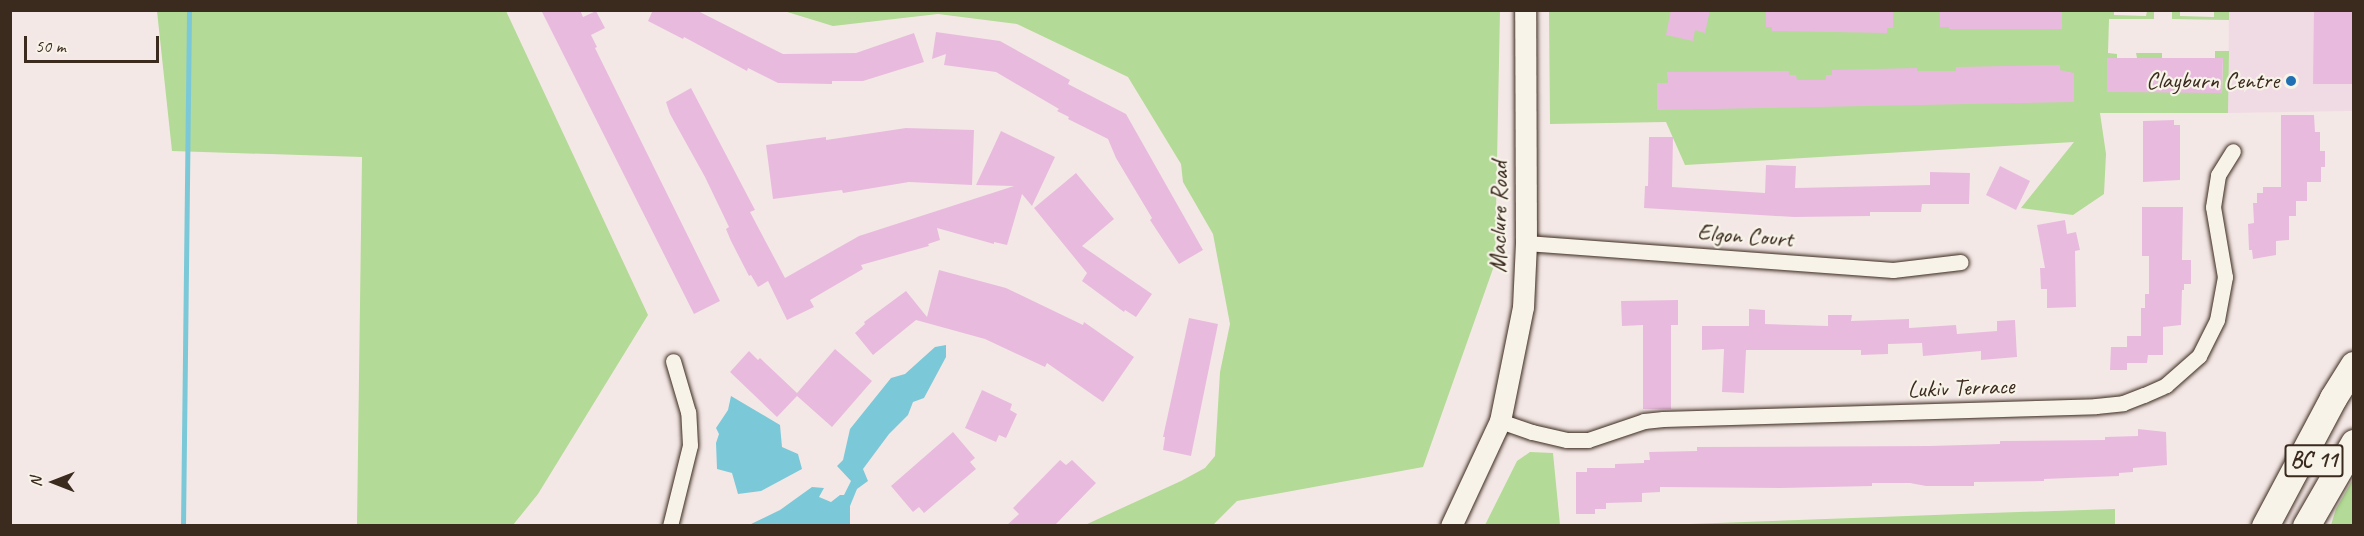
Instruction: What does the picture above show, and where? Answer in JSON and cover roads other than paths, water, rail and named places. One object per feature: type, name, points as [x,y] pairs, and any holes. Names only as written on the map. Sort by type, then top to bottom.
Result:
[{"type":"highway","points":[[2265,525],[2333,398],[2354,365]]},
{"type":"highway","name":"BC 11","points":[[2277,525],[2354,397]]},
{"type":"highway","name":"BC 11","points":[[2306,525],[2354,443]]},
{"type":"street","name":"Maclure Road","points":[[1452,525],[1500,421],[1523,307],[1526,243],[1525,10]]},
{"type":"street","name":"Lukiv Terrace","points":[[1500,421],[1532,432],[1578,440],[1607,435],[1644,421],[1664,419],[2096,406],[2123,403],[2166,385],[2199,356],[2217,320],[2225,276],[2212,207],[2218,175],[2233,151]]},
{"type":"street","name":"Elgon Court","points":[[1526,243],[1893,270],[1961,262]]},
{"type":"street","points":[[670,525],[690,445],[688,412],[673,361]]},
{"type":"water","points":[[946,345],[946,357],[924,398],[913,402],[908,415],[889,434],[863,469],[868,481],[857,489],[850,506],[850,525],[749,525],[780,510],[812,487],[824,488],[819,497],[831,502],[840,495],[844,495],[851,481],[837,466],[843,460],[850,429],[891,378],[905,374],[935,347]]},
{"type":"water","points":[[731,396],[780,425],[782,447],[798,454],[802,469],[761,491],[738,494],[732,473],[717,469],[716,443],[719,434],[716,428],[728,410]]},
{"type":"waterway","points":[[183,526],[189,10]]},
{"type":"place","name":"Clayburn Centre","points":[[2291,81]]}]
